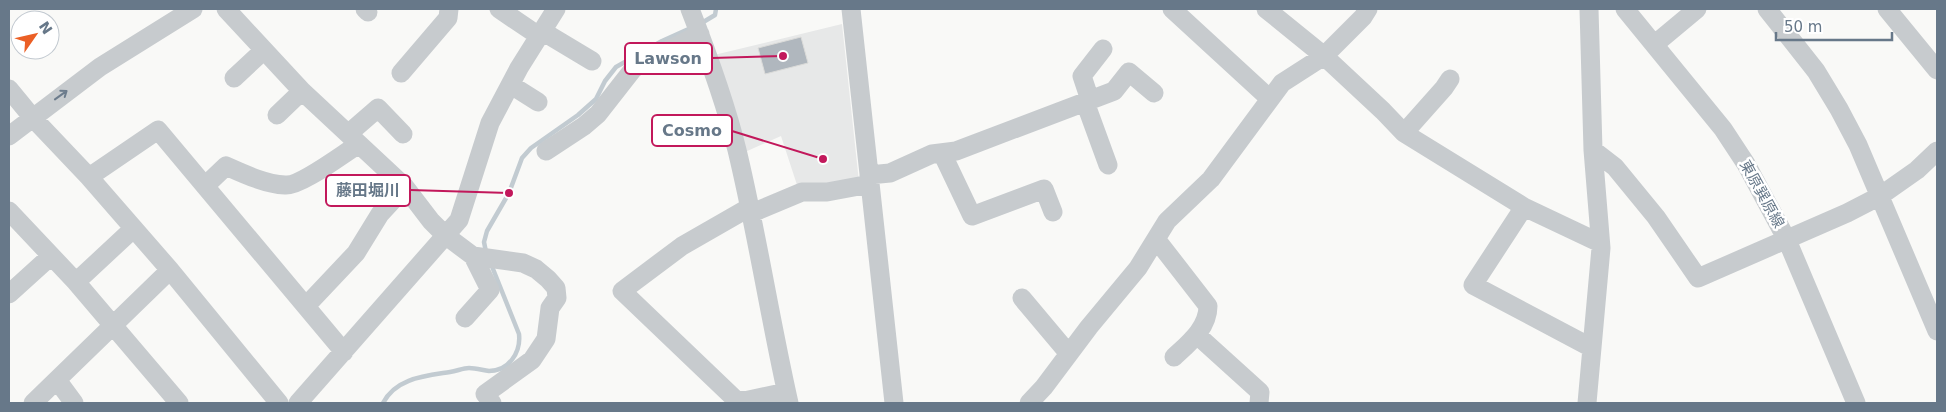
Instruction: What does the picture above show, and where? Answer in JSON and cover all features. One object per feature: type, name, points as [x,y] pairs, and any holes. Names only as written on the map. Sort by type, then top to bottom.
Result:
[{"type":"street","points":[[9,136],[100,67],[193,9]]},
{"type":"street","points":[[226,9],[302,91],[405,187],[431,221],[445,235],[485,258],[523,263],[536,269],[556,288],[557,298],[550,308],[546,339],[532,360],[484,400]]},
{"type":"street","points":[[400,73],[448,18],[449,9]]},
{"type":"street","points":[[499,9],[592,61]]},
{"type":"street","points":[[298,403],[459,220],[490,123],[512,85],[519,68],[556,9]]},
{"type":"street","points":[[851,9],[894,403]]},
{"type":"street","points":[[1266,9],[1324,56],[1404,133],[1524,207],[1600,243]]},
{"type":"street","points":[[1028,403],[1044,387],[1068,354],[1138,268],[1167,221],[1211,179],[1282,83],[1324,56],[1363,17],[1368,9]]},
{"type":"street","points":[[1587,403],[1600,243],[1593,150],[1589,9]]},
{"type":"street","name":"東原巽原線","points":[[1625,9],[1727,136],[1746,164],[1787,240],[1856,403]]},
{"type":"street","points":[[1655,44],[1698,9]]},
{"type":"street","points":[[1767,9],[1816,71],[1839,109],[1858,145],[1937,331]]},
{"type":"street","points":[[1887,9],[1937,70]]},
{"type":"street","points":[[1169,13],[1270,99]]},
{"type":"street","points":[[546,151],[592,120],[634,68],[696,23],[721,92],[736,148],[751,210],[787,398],[732,401],[622,291],[682,246],[751,210],[802,192],[828,192],[890,173],[932,154],[956,151],[1114,91],[1129,72],[1154,93]]},
{"type":"street","points":[[1103,49],[1082,76],[1087,101],[1108,165]]},
{"type":"street","points":[[234,78],[264,50]]},
{"type":"street","points":[[1404,133],[1444,88],[1450,78]]},
{"type":"street","points":[[512,85],[538,102]]},
{"type":"street","points":[[9,89],[32,118],[89,177],[170,270],[279,403]]},
{"type":"street","points":[[277,115],[302,91]]},
{"type":"street","points":[[205,186],[226,166],[252,178],[286,186],[298,183],[353,139],[378,108],[403,134]]},
{"type":"street","points":[[89,177],[158,130],[344,352]]},
{"type":"street","points":[[1593,150],[1615,167],[1656,216],[1698,278],[1847,214],[1880,196],[1917,170],[1937,151]]},
{"type":"street","points":[[942,153],[972,216],[1044,189],[1053,212]]},
{"type":"street","points":[[306,306],[356,254],[380,214],[405,187]]},
{"type":"street","points":[[1524,207],[1474,285],[1592,348]]},
{"type":"street","points":[[9,211],[76,282],[179,403]]},
{"type":"street","points":[[76,282],[134,229]]},
{"type":"street","points":[[1156,239],[1208,306],[1208,317],[1197,334],[1174,357]]},
{"type":"street","points":[[9,294],[51,256]]},
{"type":"street","points":[[465,318],[490,290],[485,258]]},
{"type":"street","points":[[33,403],[170,270]]},
{"type":"street","points":[[1022,298],[1068,354]]},
{"type":"street","points":[[1197,334],[1260,392],[1259,403]]},
{"type":"street","points":[[57,380],[74,403]]},
{"type":"shaded area","points":[[842,24],[859,182],[798,188],[781,136],[745,152],[714,55]]},
{"type":"building","points":[[801,37],[808,63],[765,74],[758,48]]},
{"type":"waterway","points":[[700,24],[715,15],[716,9]]},
{"type":"waterway","points":[[486,252],[484,242],[487,231],[509,193],[522,158],[531,148],[578,115],[596,99],[605,81],[616,67],[662,41],[693,27]]},
{"type":"waterway","points":[[383,403],[395,388],[403,383],[421,377],[467,368],[496,370],[508,364],[516,354],[519,334],[491,264]]},
{"type":"place","name":"Lawson","points":[[783,56]]},
{"type":"place","name":"Cosmo","points":[[823,159]]},
{"type":"place","name":"藤田堀川","points":[[509,193]]}]
